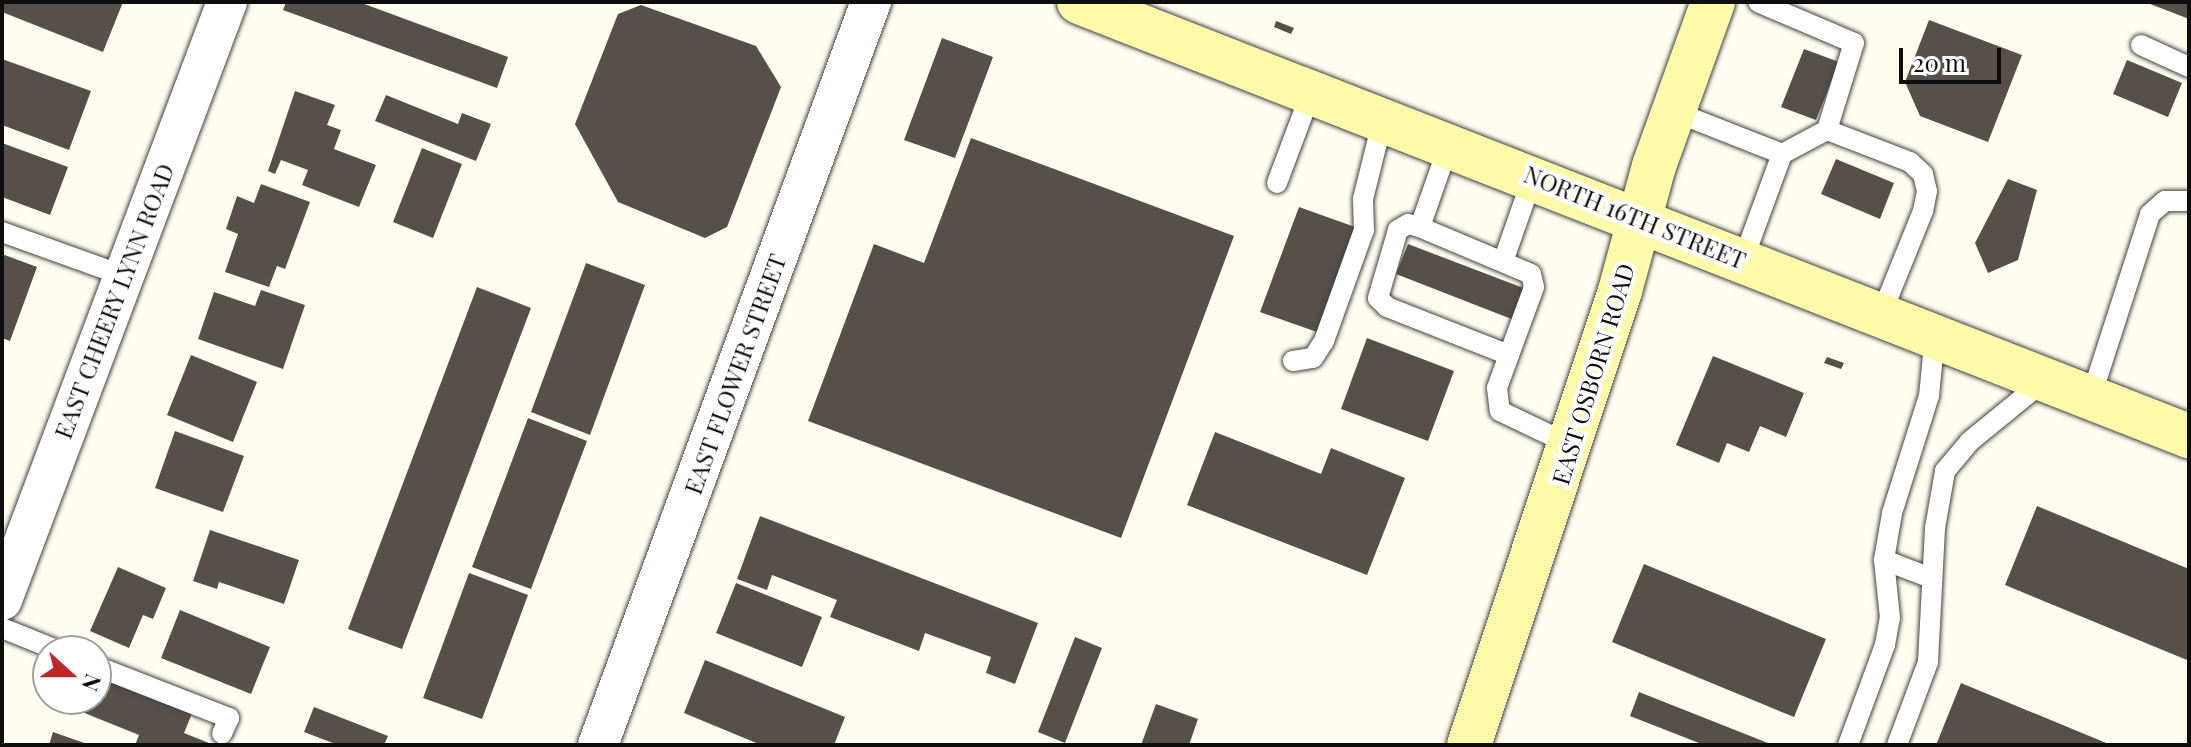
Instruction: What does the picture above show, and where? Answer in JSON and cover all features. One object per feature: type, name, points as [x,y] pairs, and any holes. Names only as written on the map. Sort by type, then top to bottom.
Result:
[{"type":"main road","name":"EAST OSBORN ROAD","points":[[1469,745],[1571,445],[1673,111],[1713,2]]},
{"type":"main road","name":"NORTH 16TH STREET","points":[[1087,3],[2189,436]]},
{"type":"street","name":"EAST CHEERY LYNN ROAD","points":[[2,600],[227,2]]},
{"type":"street","name":"EAST FLOWER STREET","points":[[598,745],[871,2]]},
{"type":"lane","points":[[1743,260],[1782,154],[1827,130],[1854,43],[1758,2]]},
{"type":"lane","points":[[2141,45],[2189,67]]},
{"type":"lane","points":[[1277,183],[1312,90]]},
{"type":"lane","points":[[1673,111],[1782,154]]},
{"type":"lane","points":[[1293,361],[1313,358],[1324,341],[1364,230],[1363,199],[1383,119]]},
{"type":"lane","points":[[1827,130],[1910,162],[1923,174],[1927,191],[1923,211],[1881,315]]},
{"type":"lane","points":[[1420,227],[1449,144]]},
{"type":"lane","points":[[1504,259],[1533,176]]},
{"type":"lane","points":[[2091,397],[2150,214],[2165,201],[2189,201]]},
{"type":"lane","points":[[1509,355],[1387,307],[1378,298],[1398,230],[1408,224],[1420,227],[1504,259],[1531,274],[1534,287],[1497,388],[1500,411],[1571,445]]},
{"type":"lane","points":[[2,232],[124,276]]},
{"type":"lane","points":[[1848,745],[1885,645],[1890,618],[1884,560],[1892,513],[1929,396],[1935,335]]},
{"type":"lane","points":[[1897,745],[1928,662],[1931,578],[1945,471],[1969,442],[2046,380]]},
{"type":"lane","points":[[1884,560],[1931,578]]},
{"type":"lane","points":[[2,628],[32,640]]},
{"type":"lane","points":[[112,672],[229,718],[222,734]]},
{"type":"building","points":[[2,2],[123,2],[103,52],[2,12]]},
{"type":"building","points":[[286,2],[359,2],[508,57],[497,88],[283,10]]},
{"type":"building","points":[[2145,2],[2189,2],[2189,19]]},
{"type":"building","points":[[641,5],[756,46],[781,87],[727,227],[705,238],[618,202],[575,124],[618,14]]},
{"type":"building","points":[[1929,20],[2022,55],[1988,142],[1920,116],[1905,82]]},
{"type":"building","points":[[1276,21],[1294,28],[1291,34],[1274,27]]},
{"type":"building","points":[[942,38],[993,57],[955,158],[904,140]]},
{"type":"building","points":[[1804,49],[1839,62],[1816,120],[1781,107]]},
{"type":"building","points":[[2,59],[91,91],[69,150],[2,125]]},
{"type":"building","points":[[2127,60],[2182,83],[2168,117],[2113,94]]},
{"type":"building","points":[[295,91],[335,105],[327,125],[341,130],[334,149],[376,165],[359,207],[302,185],[308,170],[281,160],[275,174],[268,171]]},
{"type":"building","points":[[386,95],[458,124],[462,113],[491,124],[476,161],[375,121]]},
{"type":"building","points":[[971,138],[1234,236],[1121,538],[808,421],[874,244],[924,263]]},
{"type":"building","points":[[2,143],[68,167],[50,215],[2,197]]},
{"type":"building","points":[[422,148],[462,164],[433,238],[393,222]]},
{"type":"building","points":[[1836,159],[1894,183],[1880,219],[1821,194]]},
{"type":"building","points":[[2008,179],[2037,190],[2018,260],[1988,273],[1975,243]]},
{"type":"building","points":[[261,184],[310,202],[285,269],[277,266],[269,287],[225,272],[238,234],[226,229],[237,196],[254,203]]},
{"type":"building","points":[[1299,207],[1355,227],[1317,332],[1260,312]]},
{"type":"building","points":[[1408,244],[1526,289],[1514,320],[1396,274]]},
{"type":"building","points":[[2,254],[37,267],[10,341],[2,338]]},
{"type":"building","points":[[586,263],[645,285],[590,435],[531,412]]},
{"type":"building","points":[[477,287],[531,308],[402,649],[348,629]]},
{"type":"building","points":[[261,290],[305,305],[283,369],[198,339],[214,292],[255,306]]},
{"type":"building","points":[[1367,338],[1454,371],[1428,441],[1341,409]]},
{"type":"building","points":[[191,355],[257,382],[233,442],[167,415]]},
{"type":"building","points":[[1713,356],[1804,393],[1786,437],[1760,426],[1749,452],[1727,443],[1719,463],[1676,445]]},
{"type":"building","points":[[1827,357],[1844,363],[1841,369],[1824,363]]},
{"type":"building","points":[[528,418],[587,441],[531,589],[472,567]]},
{"type":"building","points":[[175,431],[244,456],[223,512],[155,488]]},
{"type":"building","points":[[1215,432],[1321,474],[1331,448],[1405,478],[1367,575],[1187,505]]},
{"type":"building","points":[[2037,506],[2189,569],[2187,660],[2005,585]]},
{"type":"building","points":[[760,516],[1038,623],[1015,684],[986,673],[991,657],[925,633],[919,651],[830,617],[837,600],[772,575],[767,590],[737,579]]},
{"type":"building","points":[[210,530],[299,560],[284,604],[219,582],[217,589],[193,581]]},
{"type":"building","points":[[1644,564],[1826,639],[1794,717],[1612,642]]},
{"type":"building","points":[[118,567],[166,588],[153,619],[143,615],[129,648],[112,641],[112,635],[90,631]]},
{"type":"building","points":[[469,573],[528,595],[482,719],[423,698]]},
{"type":"building","points":[[736,583],[822,617],[802,667],[716,633]]},
{"type":"building","points":[[180,610],[270,647],[251,694],[161,658]]},
{"type":"building","points":[[1075,637],[1102,648],[1065,743],[1038,732]]},
{"type":"building","points":[[705,660],[845,717],[834,745],[761,745],[684,713]]},
{"type":"building","points":[[112,678],[193,711],[184,733],[214,745],[135,745],[139,735],[89,715],[112,715]]},
{"type":"building","points":[[1961,683],[2111,745],[1936,745]]},
{"type":"building","points":[[1639,692],[1773,745],[1704,745],[1630,716]]},
{"type":"building","points":[[1156,704],[1198,719],[1189,745],[1141,745]]},
{"type":"building","points":[[314,707],[388,736],[384,745],[338,745],[304,732]]},
{"type":"building","points":[[53,732],[90,745],[49,745]]}]
